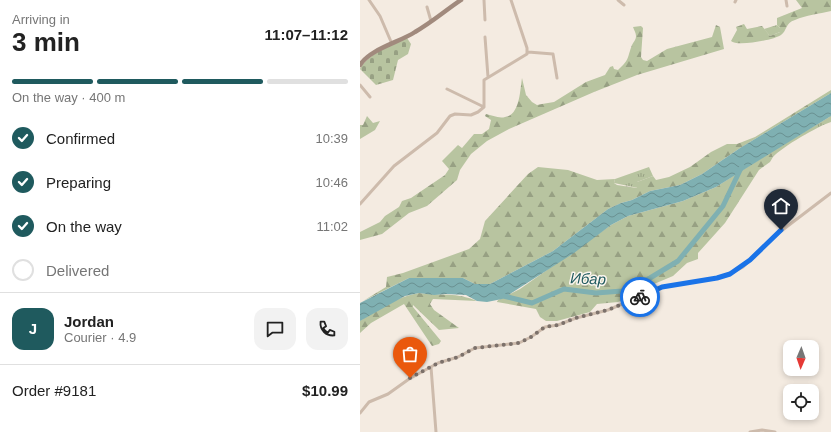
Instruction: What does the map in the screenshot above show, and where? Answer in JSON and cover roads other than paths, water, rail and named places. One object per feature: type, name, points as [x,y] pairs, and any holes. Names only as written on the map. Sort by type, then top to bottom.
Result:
[{"type":"street","points":[[369,0],[380,16],[392,44]]},
{"type":"street","points":[[360,65],[367,57],[415,33],[461,0]]},
{"type":"street","points":[[484,0],[485,20]]},
{"type":"street","points":[[511,0],[528,52]]},
{"type":"street","points":[[618,0],[624,5]]},
{"type":"street","points":[[786,0],[787,6]]},
{"type":"street","points":[[427,7],[431,22]]},
{"type":"street","points":[[485,37],[488,77]]},
{"type":"street","points":[[484,107],[484,80],[525,56],[528,52]]},
{"type":"street","points":[[528,52],[553,54],[557,78]]},
{"type":"street","points":[[360,85],[370,97]]},
{"type":"street","points":[[447,89],[484,107]]},
{"type":"street","points":[[360,204],[394,166],[437,133],[450,116],[455,114],[471,114],[478,112],[484,107]]},
{"type":"street","points":[[360,413],[369,402],[388,394],[409,379],[431,367],[458,357],[475,348],[519,343],[545,327],[558,325],[576,318],[608,310],[662,287],[717,278],[730,274],[750,260],[781,230],[831,193]]},
{"type":"street","points":[[431,367],[436,432]]},
{"type":"street","points":[[750,432],[762,430],[775,432]]},
{"type":"water","points":[[831,93],[831,116],[716,187],[683,201],[628,216],[611,225],[574,253],[502,299],[487,302],[477,301],[466,295],[434,295],[419,293],[405,296],[360,321],[360,303],[409,278],[463,278],[475,284],[490,284],[553,251],[608,209],[650,191],[680,185],[702,174],[740,148]]},
{"type":"waterway","name":"Ибар","points":[[499,295],[532,303],[564,289],[596,293],[622,291],[650,278],[678,261],[723,206],[742,166]]}]
